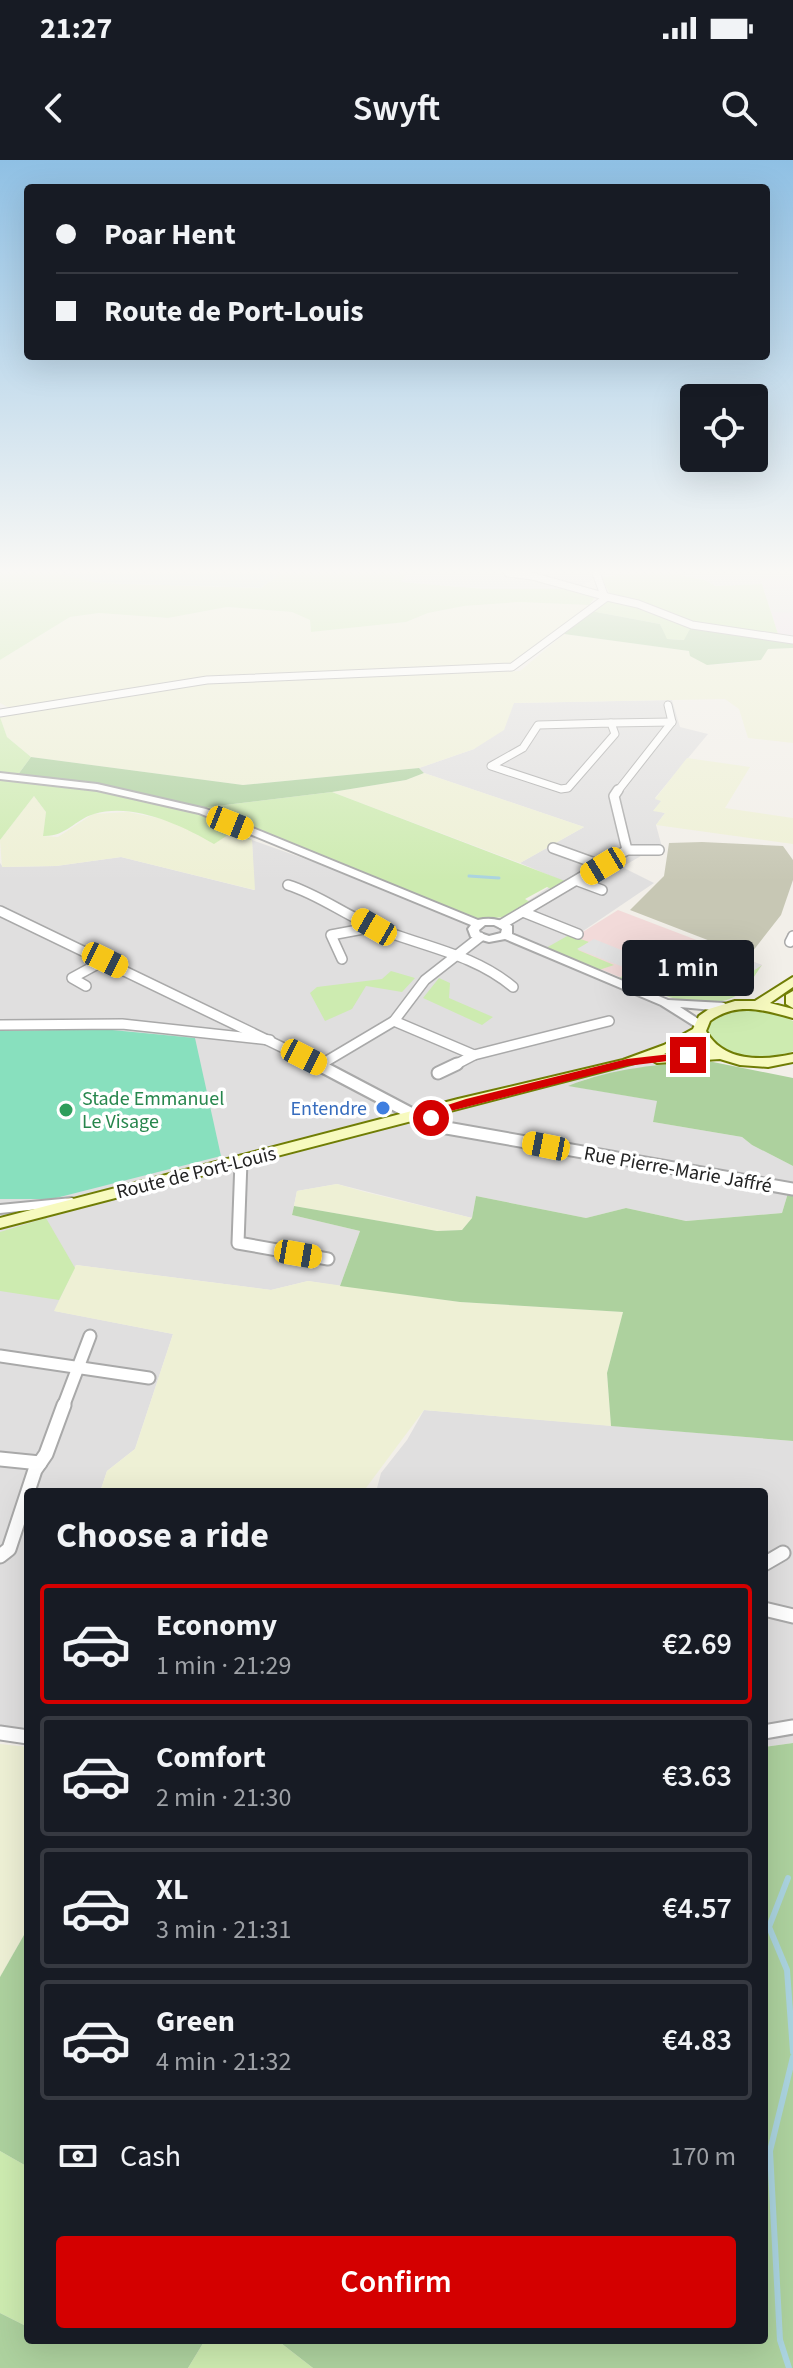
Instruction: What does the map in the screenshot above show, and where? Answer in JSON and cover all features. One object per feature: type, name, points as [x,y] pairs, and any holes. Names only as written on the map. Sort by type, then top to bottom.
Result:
[{"type":"main road","points":[[758,1005],[793,981]]},
{"type":"main road","points":[[793,995],[793,1004]]},
{"type":"main road","points":[[724,1007],[758,1005],[793,1014]]},
{"type":"main road","name":"Route de Port-Louis","points":[[0,1223],[627,1063],[669,1048],[700,1027],[709,1014],[724,1007]]},
{"type":"main road","points":[[700,1027],[706,1044],[724,1055]]},
{"type":"main road","name":"Route de Port-Louis","points":[[627,1063],[688,1055],[724,1055],[767,1063]]},
{"type":"main road","points":[[767,1063],[793,1058]]},
{"type":"main road","points":[[767,1063],[793,1071]]},
{"type":"street","points":[[0,713],[207,680],[314,676]]},
{"type":"street","points":[[668,705],[672,722]]},
{"type":"street","points":[[611,723],[615,734],[568,788],[561,789],[491,766],[523,748],[538,725],[611,723],[672,722]]},
{"type":"street","points":[[627,850],[614,796],[672,722]]},
{"type":"street","points":[[0,776],[97,787],[202,811],[477,924],[504,929],[665,1003],[700,1027]]},
{"type":"street","points":[[553,848],[603,866]]},
{"type":"street","points":[[477,924],[473,932],[480,937],[494,939],[523,912],[627,850],[659,850]]},
{"type":"street","points":[[578,881],[602,890]]},
{"type":"street","points":[[288,885],[312,892],[374,927],[503,976],[513,987]]},
{"type":"street","name":"Rue Pierre-Marie Jaffré","points":[[0,911],[271,1039],[441,1127],[793,1189]]},
{"type":"street","points":[[523,912],[578,934]]},
{"type":"street","points":[[342,959],[331,935],[374,927]]},
{"type":"street","points":[[320,1065],[394,1021],[425,980],[480,937]]},
{"type":"street","points":[[86,986],[72,978],[105,960]]},
{"type":"street","points":[[665,1003],[724,1007]]},
{"type":"street","points":[[394,1021],[474,1055]]},
{"type":"street","points":[[438,1073],[474,1055],[609,1021]]},
{"type":"street","points":[[0,1025],[122,1024],[263,1041],[271,1039]]},
{"type":"street","points":[[241,1161],[238,1243],[328,1259]]},
{"type":"street","points":[[0,1209],[84,1201]]},
{"type":"street","points":[[29,1488],[90,1336]]},
{"type":"street","points":[[0,1356],[149,1378]]},
{"type":"street","points":[[0,1459],[40,1463]]},
{"type":"street","points":[[0,1556],[9,1549],[24,1503]]},
{"type":"street","points":[[768,1562],[783,1553]]},
{"type":"street","points":[[768,1610],[793,1616]]},
{"type":"street","points":[[768,1731],[793,1727]]},
{"type":"street","points":[[0,1733],[24,1736]]},
{"type":"shaded area","points":[[0,676],[280,676],[206,679],[15,711],[0,703]]},
{"type":"shaded area","points":[[362,676],[793,676],[793,743],[748,738],[739,709],[725,699],[514,703],[504,730],[474,749],[419,768],[243,785],[31,757],[7,737],[0,717],[207,681]]},
{"type":"shaded area","points":[[672,700],[680,727],[708,734],[655,798],[662,801],[654,810],[665,813],[656,825],[663,851],[646,853],[622,867],[654,883],[549,954],[665,1003],[700,1024],[724,1055],[708,1061],[659,1065],[589,1078],[570,1086],[658,1101],[653,1122],[742,1137],[793,1166],[793,1193],[788,1193],[782,1213],[686,1221],[626,1208],[586,1218],[476,1196],[472,1218],[337,1184],[297,1191],[292,1215],[360,1231],[340,1286],[308,1281],[271,1290],[76,1265],[55,1311],[173,1334],[135,1449],[107,1471],[101,1488],[24,1488],[24,1736],[0,1733],[0,863],[3,867],[56,866],[121,857],[254,890],[252,840],[483,922],[503,917],[560,880],[520,863],[584,827],[424,773],[419,768],[474,749],[514,703]]},
{"type":"shaded area","points":[[687,758],[750,767],[725,808],[793,818],[793,844],[656,825],[665,813],[653,811],[661,801],[655,799]]},
{"type":"shaded area","points":[[424,773],[584,827],[520,863],[332,792],[406,780]]},
{"type":"shaded area","points":[[34,796],[46,812],[43,836],[58,837],[93,814],[128,812],[173,821],[200,836],[228,835],[252,840],[255,890],[121,857],[56,866],[2,867],[0,840]]},
{"type":"shaded area","points":[[669,843],[783,846],[793,860],[793,880],[781,915],[749,956],[630,910],[664,876]]},
{"type":"shaded area","points":[[618,910],[762,965],[744,990],[729,999],[708,1002],[661,994],[554,950]]},
{"type":"shaded area","points":[[594,939],[661,966],[697,941],[762,965],[718,994],[695,995],[577,949]]},
{"type":"shaded area","points":[[337,1184],[472,1218],[462,1230],[437,1231],[294,1206],[297,1191]]},
{"type":"shaded area","points":[[76,1265],[271,1290],[308,1281],[460,1302],[623,1312],[607,1373],[611,1426],[424,1410],[366,1488],[101,1488],[107,1471],[135,1449],[173,1334],[54,1311]]},
{"type":"shaded area","points":[[424,1410],[793,1441],[793,1743],[768,1746],[768,1488],[377,1488],[381,1473],[407,1440]]},
{"type":"shaded area","points":[[0,1744],[24,1747],[24,1935],[0,1977]]},
{"type":"green space","points":[[0,717],[7,737],[31,757],[17,776],[0,774]]},
{"type":"green space","points":[[31,757],[243,785],[419,768],[424,773],[406,780],[332,792],[200,808],[101,785],[17,776]]},
{"type":"green space","points":[[0,779],[97,790],[162,803],[224,824],[252,840],[228,835],[214,844],[156,817],[124,811],[94,814],[58,834],[43,836],[46,812],[34,796],[0,840]]},
{"type":"green space","points":[[332,792],[565,881],[553,890],[547,887],[525,899],[530,902],[503,917],[478,920],[200,808]]},
{"type":"green space","points":[[569,935],[589,942],[578,950],[614,965],[599,970],[546,948]]},
{"type":"green space","points":[[762,965],[744,990],[716,1002],[699,1003],[665,996],[619,978],[632,971],[695,995],[718,994]]},
{"type":"green space","points":[[391,971],[415,978],[402,992],[366,986],[352,1009],[325,1021],[310,993],[317,987],[382,979]]},
{"type":"green space","points":[[439,978],[450,983],[449,998],[493,1017],[482,1025],[423,998]]},
{"type":"green space","points":[[753,1008],[775,1012],[793,1021],[793,1051],[770,1057],[743,1057],[719,1048],[710,1039],[706,1028],[714,1017],[732,1010]]},
{"type":"green space","points":[[102,1029],[195,1038],[221,1156],[52,1199],[0,1199],[0,1031]]},
{"type":"green space","points":[[708,1061],[793,1078],[793,1166],[742,1137],[653,1122],[657,1101],[568,1086],[619,1071]]},
{"type":"green space","points":[[788,1193],[793,1193],[793,1441],[611,1426],[607,1373],[623,1312],[460,1302],[340,1286],[360,1231],[292,1215],[294,1206],[437,1231],[462,1230],[472,1218],[476,1196],[586,1218],[626,1208],[686,1221],[782,1213]]},
{"type":"green space","points":[[46,1218],[75,1268],[59,1300],[0,1291],[0,1232]]},
{"type":"green space","points":[[793,1743],[793,2368],[313,2368],[282,2344],[768,2344],[768,1746]]},
{"type":"green space","points":[[24,1935],[24,2165],[0,2151],[0,1977]]},
{"type":"green space","points":[[0,2151],[24,2165],[24,2325],[0,2313]]},
{"type":"green space","points":[[0,2313],[24,2325],[24,2344],[203,2344],[188,2368],[0,2368]]},
{"type":"green space","points":[[203,2344],[282,2344],[313,2368],[188,2368]]},
{"type":"waterway","points":[[469,876],[499,878]]},
{"type":"waterway","points":[[788,1878],[769,1927],[787,1970],[793,2052]]},
{"type":"waterway","points":[[789,2368],[780,2340],[770,2151],[793,2057]]},
{"type":"place","name":"Entendre","points":[[383,1108]]},
{"type":"place","name":"Stade Emmanuel Le Visage","points":[[66,1110]]},
{"type":"route","points":[[431,1118],[426,1114],[470,1101],[627,1063],[688,1055]]}]
